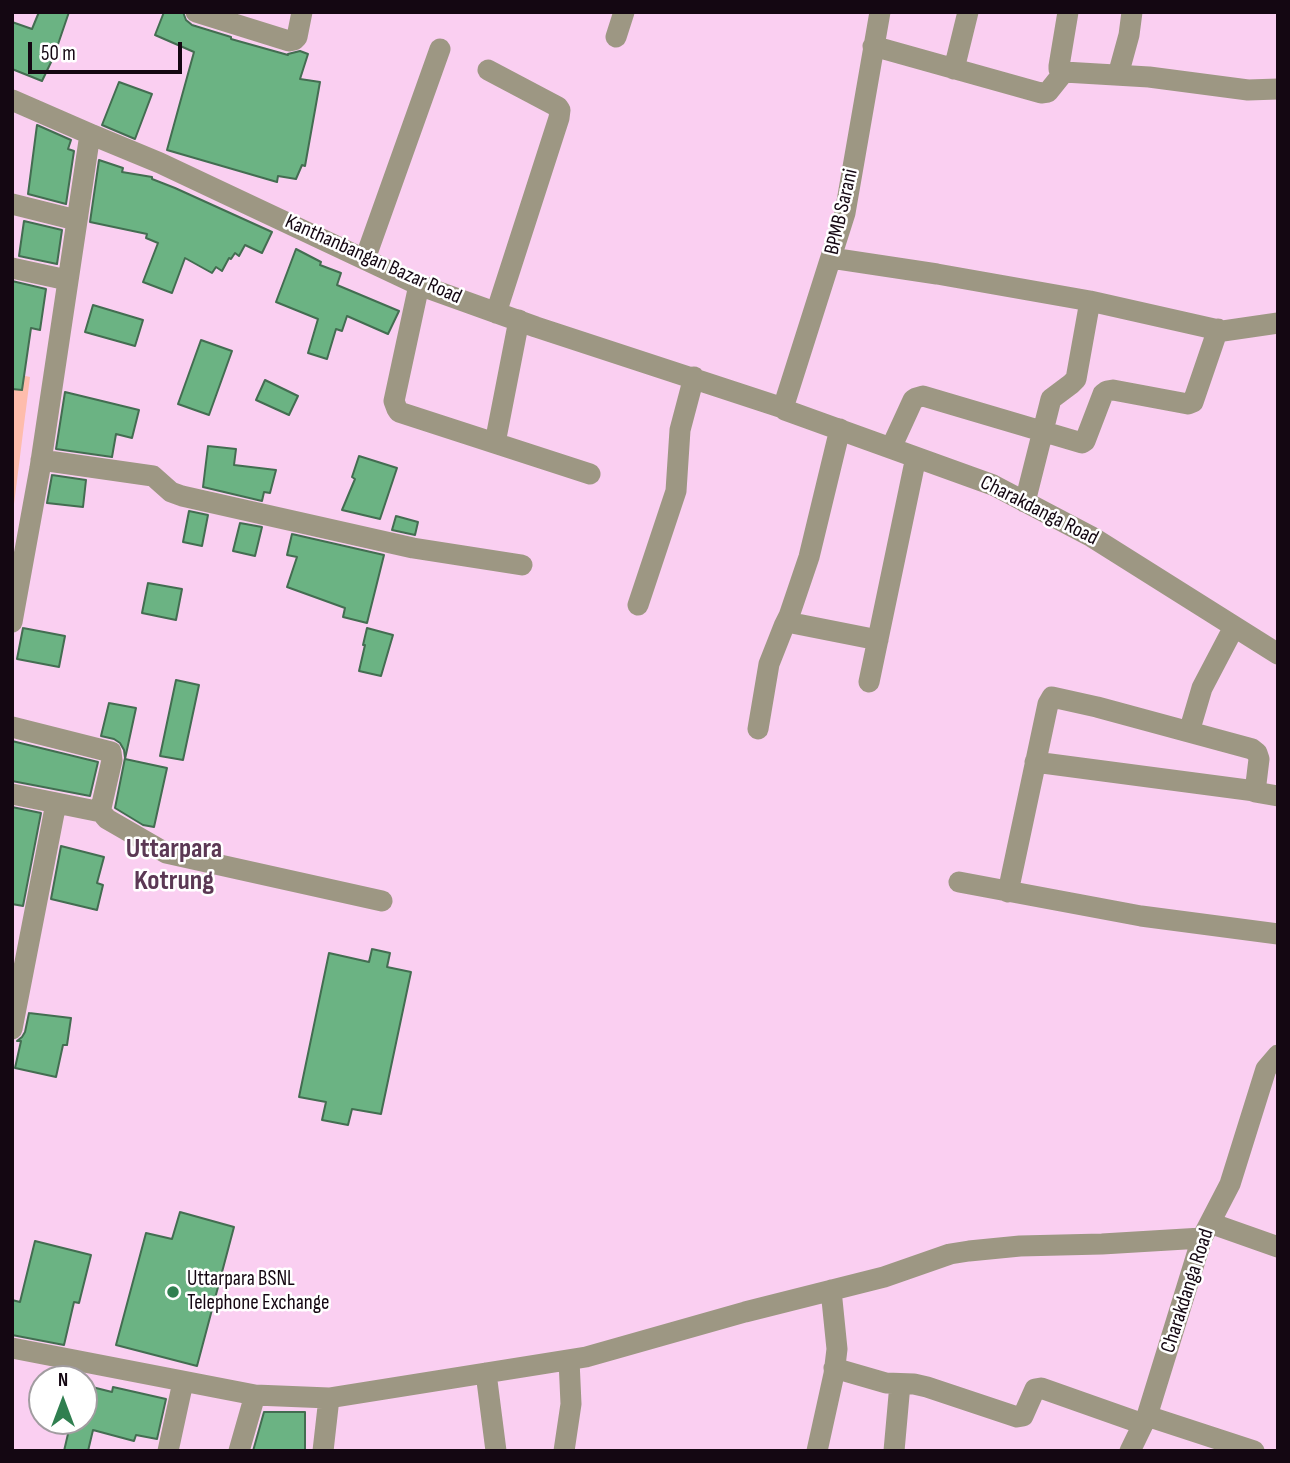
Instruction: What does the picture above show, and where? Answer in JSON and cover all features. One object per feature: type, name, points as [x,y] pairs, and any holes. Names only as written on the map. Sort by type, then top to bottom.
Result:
[{"type":"street","points":[[196,12],[289,41],[296,37],[302,12]]},
{"type":"street","points":[[616,37],[624,12]]},
{"type":"street","name":"BPMB Sarani","points":[[783,407],[845,213],[880,12]]},
{"type":"street","points":[[954,69],[968,12]]},
{"type":"street","points":[[1068,12],[1059,66],[1064,72],[1149,77],[1248,90],[1278,89]]},
{"type":"street","points":[[1118,75],[1132,12]]},
{"type":"street","points":[[873,46],[1041,93],[1048,92],[1064,72]]},
{"type":"street","points":[[365,260],[440,50]]},
{"type":"street","points":[[488,70],[560,110],[496,313]]},
{"type":"street","name":"Kanthanbangan Bazar Road","points":[[12,100],[160,163],[419,285],[783,407]]},
{"type":"street","points":[[12,622],[41,460],[90,134]]},
{"type":"street","points":[[12,204],[76,220]]},
{"type":"street","points":[[831,258],[1090,301],[1218,329],[1233,330],[1277,319]]},
{"type":"street","points":[[12,268],[67,280]]},
{"type":"street","points":[[419,285],[394,401],[399,412],[590,474]]},
{"type":"street","points":[[1025,502],[1052,397],[1076,379],[1090,301]]},
{"type":"street","points":[[495,443],[519,320]]},
{"type":"street","points":[[891,448],[913,400],[923,396],[1082,443],[1103,394],[1110,390],[1190,404],[1193,402],[1218,329]]},
{"type":"street","points":[[638,605],[676,491],[681,425],[694,377]]},
{"type":"street","name":"Charakdanga Road","points":[[783,407],[785,410],[993,485],[1092,537],[1278,654]]},
{"type":"street","points":[[758,729],[769,664],[809,557],[840,429]]},
{"type":"street","points":[[869,682],[916,457]]},
{"type":"street","points":[[41,460],[153,476],[171,492],[182,496],[413,548],[522,565]]},
{"type":"street","points":[[786,622],[878,640]]},
{"type":"street","points":[[1189,732],[1202,688],[1234,627]]},
{"type":"street","points":[[1008,892],[1048,704],[1052,697],[1254,751],[1259,759],[1255,790]]},
{"type":"street","points":[[12,727],[111,751],[112,760],[101,812]]},
{"type":"street","points":[[1035,762],[1255,790],[1278,796]]},
{"type":"street","points":[[12,794],[101,812],[107,819],[172,855],[382,901]]},
{"type":"street","points":[[12,1029],[56,803]]},
{"type":"street","points":[[959,882],[1141,916],[1278,934]]},
{"type":"street","name":"Charakdanga Road","points":[[1130,1451],[1145,1420],[1206,1230],[1230,1184],[1266,1069],[1278,1055]]},
{"type":"street","points":[[12,1348],[255,1395],[329,1398],[586,1357],[745,1312],[884,1278],[950,1254],[1020,1246],[1102,1244],[1206,1230],[1278,1247]]},
{"type":"street","points":[[817,1451],[837,1349],[831,1290]]},
{"type":"street","points":[[564,1451],[571,1404],[569,1360]]},
{"type":"street","points":[[834,1368],[884,1383],[927,1387],[1017,1417],[1023,1416],[1035,1389],[1041,1388],[1254,1451]]},
{"type":"street","points":[[486,1373],[496,1451]]},
{"type":"street","points":[[168,1451],[183,1382]]},
{"type":"street","points":[[894,1451],[900,1384]]},
{"type":"street","points":[[239,1451],[255,1395]]},
{"type":"street","points":[[323,1451],[329,1398]]},
{"type":"shaded area","points":[[12,373],[30,377],[12,520]]},
{"type":"building","points":[[39,12],[69,12],[42,81],[12,69],[12,22],[32,29]]},
{"type":"building","points":[[164,12],[183,12],[192,25],[231,39],[288,55],[300,51],[308,54],[300,79],[320,82],[305,166],[302,165],[296,179],[278,176],[277,182],[167,150],[194,52],[155,35]]},
{"type":"building","points":[[119,82],[152,94],[135,139],[102,125]]},
{"type":"building","points":[[37,125],[71,140],[68,149],[74,151],[66,204],[28,194]]},
{"type":"building","points":[[99,160],[123,168],[122,172],[152,177],[272,232],[262,253],[245,245],[239,256],[235,253],[229,258],[222,271],[216,267],[212,273],[185,258],[172,293],[143,282],[158,243],[146,238],[147,234],[90,222]]},
{"type":"building","points":[[24,221],[62,230],[57,264],[19,256]]},
{"type":"building","points":[[296,249],[321,262],[320,265],[341,273],[337,285],[399,311],[388,334],[347,316],[342,331],[336,329],[327,359],[308,353],[318,319],[276,302]]},
{"type":"building","points":[[12,281],[46,289],[40,330],[31,328],[22,390],[12,389]]},
{"type":"building","points":[[93,305],[143,320],[135,346],[85,332]]},
{"type":"building","points":[[201,340],[232,351],[209,415],[178,404]]},
{"type":"building","points":[[265,380],[298,396],[289,415],[256,400]]},
{"type":"building","points":[[65,392],[139,410],[132,438],[116,434],[112,457],[56,449]]},
{"type":"building","points":[[208,446],[236,449],[234,465],[276,470],[270,493],[264,492],[262,501],[203,487]]},
{"type":"building","points":[[359,456],[397,468],[380,519],[342,510],[355,479],[352,477]]},
{"type":"building","points":[[52,475],[86,480],[83,507],[47,503]]},
{"type":"building","points":[[189,511],[208,515],[202,546],[183,542]]},
{"type":"building","points":[[396,516],[418,522],[415,535],[392,530]]},
{"type":"building","points":[[240,523],[262,527],[255,556],[233,551]]},
{"type":"building","points":[[292,534],[384,555],[367,623],[343,617],[345,608],[287,587],[297,557],[287,555]]},
{"type":"building","points":[[148,583],[182,589],[176,620],[142,613]]},
{"type":"building","points":[[23,628],[65,636],[59,667],[17,659]]},
{"type":"building","points":[[367,628],[393,635],[381,676],[359,671]]},
{"type":"building","points":[[176,680],[199,685],[183,760],[160,756]]},
{"type":"building","points":[[109,703],[136,708],[125,759],[167,768],[154,827],[143,825],[115,808],[125,758],[120,743],[101,736]]},
{"type":"building","points":[[12,741],[98,762],[90,796],[12,781]]},
{"type":"building","points":[[12,807],[41,813],[23,906],[12,904]]},
{"type":"building","points":[[61,846],[104,857],[97,883],[103,885],[97,910],[51,899]]},
{"type":"building","points":[[372,949],[390,953],[387,967],[411,972],[381,1114],[352,1109],[348,1125],[322,1120],[326,1102],[299,1097],[329,953],[369,962]]},
{"type":"building","points":[[29,1013],[71,1018],[67,1045],[63,1045],[56,1077],[15,1068],[21,1041],[17,1041],[25,1032]]},
{"type":"building","name":"Uttarpara BSNL Telephone Exchange","points":[[180,1212],[234,1227],[197,1366],[116,1345],[146,1233],[172,1239]]},
{"type":"building","points":[[35,1241],[91,1255],[79,1303],[74,1302],[64,1345],[12,1335],[12,1300],[20,1302]]},
{"type":"building","points":[[113,1387],[166,1399],[157,1439],[136,1435],[134,1441],[98,1431],[98,1388],[112,1392]]},
{"type":"building","points":[[264,1412],[305,1412],[305,1451],[253,1451]]},
{"type":"building","points":[[68,1435],[92,1435],[88,1451],[64,1451]]},
{"type":"place","name":"Uttarpara BSNL Telephone Exchange","points":[[173,1292]]},
{"type":"district","name":"Uttarpara Kotrung","points":[[174,866]]}]
